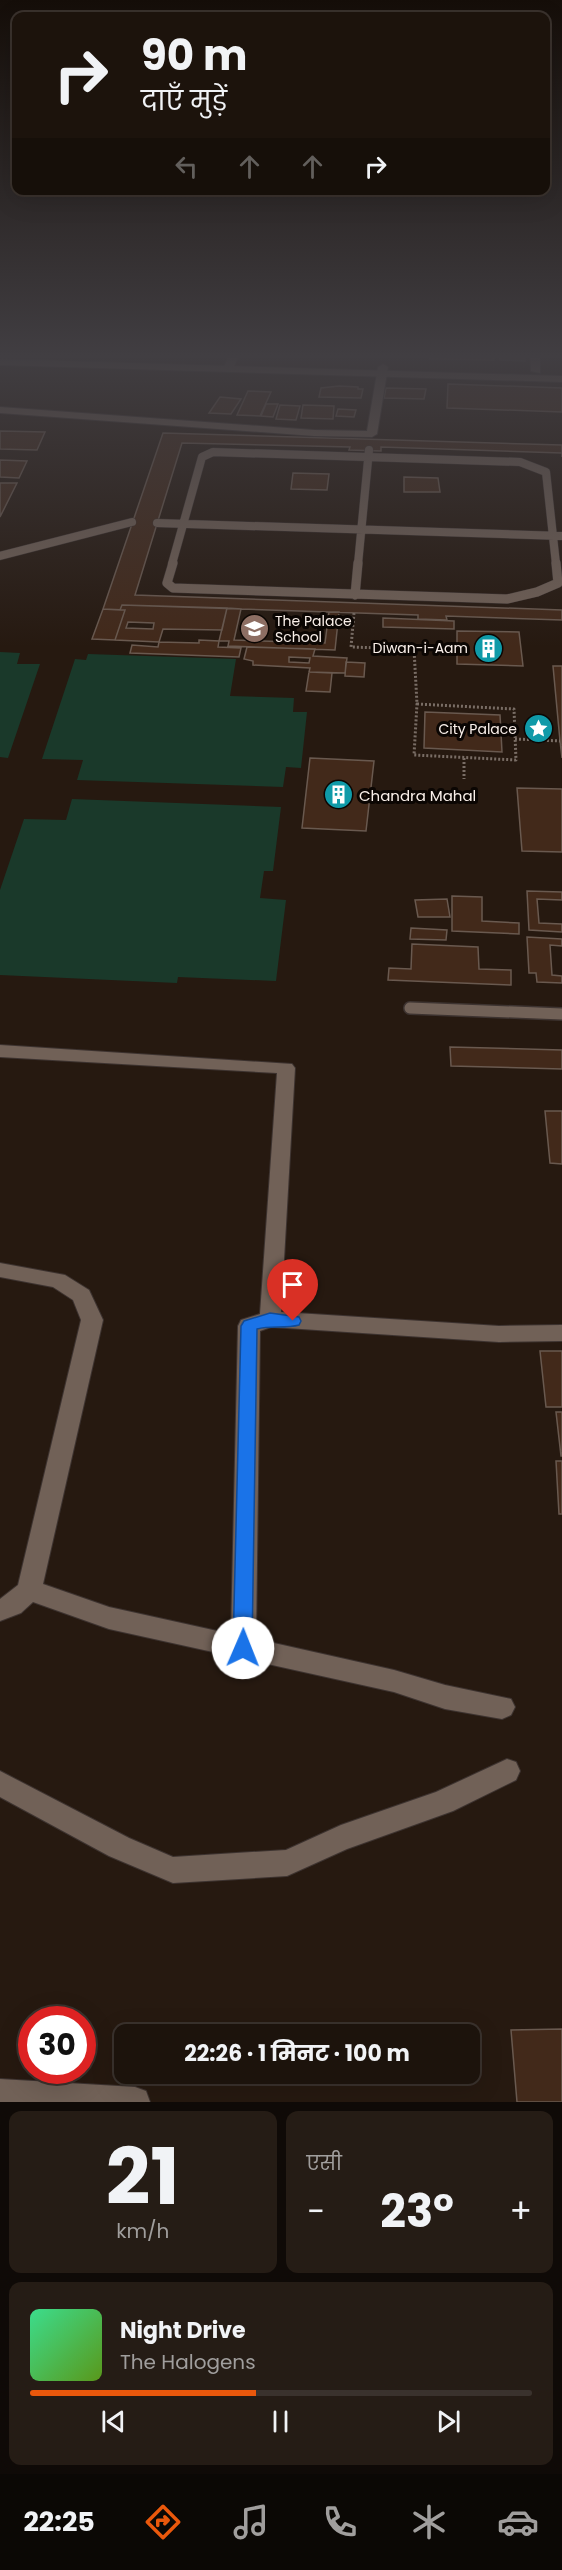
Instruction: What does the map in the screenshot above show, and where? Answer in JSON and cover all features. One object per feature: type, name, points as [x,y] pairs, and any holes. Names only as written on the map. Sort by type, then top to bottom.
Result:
[{"type":"street","points":[[0,1052],[286,1068],[270,1319]]},
{"type":"street","points":[[0,1270],[58,1280],[82,1295],[92,1320],[29,1590],[12,1606],[0,1610]]},
{"type":"street","points":[[243,1648],[249,1326],[270,1319],[499,1334],[562,1334]]},
{"type":"street","points":[[29,1590],[109,1618],[394,1682],[445,1697],[502,1707]]},
{"type":"street","points":[[0,1783],[119,1847],[173,1870],[287,1863],[341,1838],[443,1802],[507,1771]]},
{"type":"street","points":[[0,2094],[135,2102]]},
{"type":"lane","points":[[206,453],[369,453],[520,462],[546,472],[557,536],[558,583],[537,592],[507,598],[355,596],[172,588],[167,583],[185,524],[202,457],[206,453]]},
{"type":"lane","points":[[355,596],[369,453]]},
{"type":"lane","points":[[0,556],[132,522]]},
{"type":"lane","points":[[157,523],[557,536]]},
{"type":"lane","points":[[410,1008],[562,1014]]},
{"type":"path","points":[[354,613],[351,647],[414,649],[417,704],[414,755],[516,760],[514,709],[417,704]]},
{"type":"path","points":[[515,739],[560,741]]},
{"type":"path","points":[[464,758],[464,779]]},
{"type":"green space","points":[[0,652],[20,653],[17,664],[40,664],[8,758],[0,757]]},
{"type":"green space","points":[[88,654],[236,659],[230,696],[294,698],[293,712],[307,712],[301,768],[286,767],[283,787],[77,780],[83,760],[42,759],[75,659],[86,660]]},
{"type":"green space","points":[[72,799],[281,807],[273,871],[264,871],[260,898],[286,900],[276,981],[178,977],[177,983],[0,975],[0,890],[24,819],[66,820]]},
{"type":"building","points":[[157,451],[179,451],[135,595],[562,610],[562,620],[446,616],[447,620],[418,619],[418,615],[122,605],[120,610],[103,609]]},
{"type":"building","points":[[504,451],[562,451],[562,453]]},
{"type":"building","points":[[0,460],[27,461],[19,478],[0,477]]},
{"type":"building","points":[[293,473],[329,474],[327,490],[291,489]]},
{"type":"building","points":[[404,477],[438,478],[440,492],[404,492]]},
{"type":"building","points":[[0,483],[17,483],[0,517]]},
{"type":"building","points":[[122,605],[227,608],[222,630],[163,629],[159,642],[115,640],[125,610],[120,610]],"holes":[[[128,622],[154,623],[153,629],[126,628]]]},
{"type":"building","points":[[227,608],[241,609],[234,640],[325,643],[329,612],[339,612],[335,650],[228,646],[229,641],[219,641]]},
{"type":"building","points":[[103,609],[125,610],[115,640],[92,639]]},
{"type":"building","points":[[383,618],[454,621],[454,629],[383,627]]},
{"type":"building","name":"Diwan-i-Aam","points":[[457,631],[519,632],[523,666],[457,664]]},
{"type":"building","points":[[199,640],[219,641],[218,647],[241,648],[239,657],[130,653],[132,645],[158,647],[159,642],[199,643]]},
{"type":"building","points":[[247,647],[315,649],[313,656],[347,658],[345,673],[309,672],[310,668],[253,665],[253,661],[244,659]],"holes":[[[289,657],[310,658],[309,663],[289,662]]]},
{"type":"building","points":[[346,662],[365,663],[364,677],[345,676]]},
{"type":"building","points":[[553,666],[562,666],[562,758],[560,741]]},
{"type":"building","points":[[309,672],[332,673],[330,692],[306,691]]},
{"type":"building","points":[[425,712],[500,715],[502,752],[424,748]]},
{"type":"building","name":"Chandra Mahal","points":[[310,758],[374,761],[366,831],[302,828]]},
{"type":"building","points":[[517,788],[562,789],[562,852],[522,851]]},
{"type":"building","points":[[527,891],[562,892],[562,900],[537,899],[539,923],[562,924],[562,932],[529,930]]},
{"type":"building","points":[[452,896],[482,897],[482,921],[519,923],[519,934],[452,931]]},
{"type":"building","points":[[447,899],[450,917],[418,917],[415,900]]},
{"type":"building","points":[[411,928],[447,930],[446,940],[410,939]]},
{"type":"building","points":[[527,937],[562,939],[562,946],[550,945],[552,975],[562,976],[562,983],[537,982],[536,973],[529,973]]},
{"type":"building","points":[[412,944],[478,947],[479,969],[511,970],[511,985],[388,980],[389,968],[411,969]]},
{"type":"building","points":[[450,1047],[562,1050],[562,1069],[451,1066]]},
{"type":"building","points":[[545,1111],[562,1111],[562,1164],[550,1163]]},
{"type":"building","points":[[540,1351],[562,1351],[562,1407],[546,1407]]},
{"type":"building","points":[[556,1412],[562,1412],[562,1456],[561,1456]]},
{"type":"building","points":[[556,1461],[562,1461],[562,1514],[559,1514]]},
{"type":"building","points":[[562,2029],[562,2102],[517,2102],[511,2030]]},
{"type":"place","name":"The Palace School","points":[[254,629]]},
{"type":"place","name":"Diwan-i-Aam","points":[[489,648]]},
{"type":"place","name":"City Palace","points":[[538,729]]},
{"type":"place","name":"Chandra Mahal","points":[[338,795]]},
{"type":"route","points":[[243,1648],[249,1326],[270,1319],[293,1321]]}]
